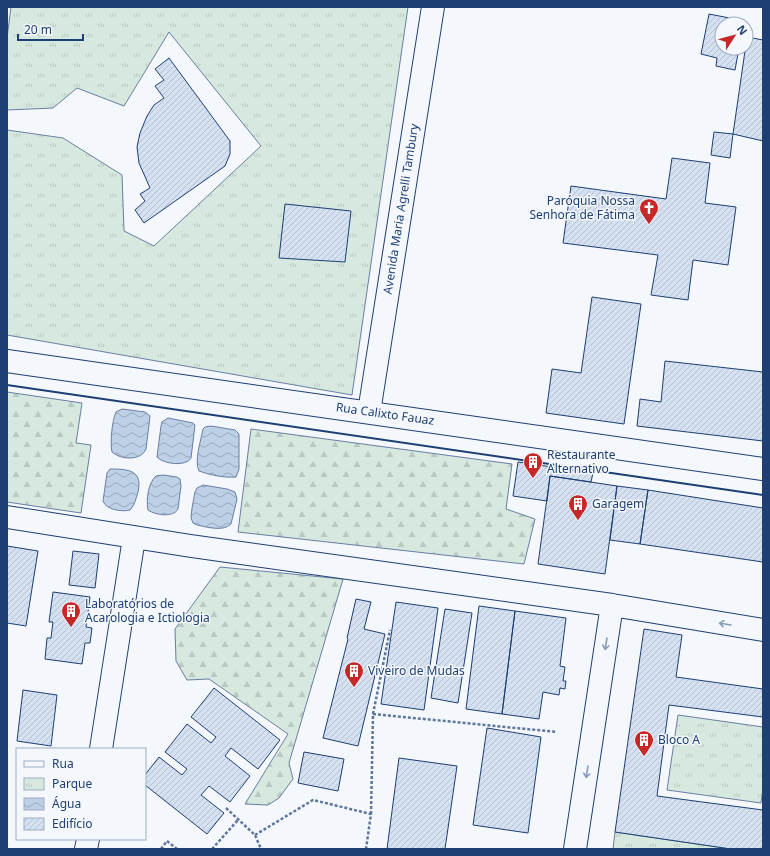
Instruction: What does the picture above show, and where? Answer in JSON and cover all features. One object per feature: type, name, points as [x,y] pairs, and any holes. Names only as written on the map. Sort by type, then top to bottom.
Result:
[{"type":"street","name":"Avenida Maria Agrelli Tambury","points":[[369,412],[433,7]]},
{"type":"street","name":"Rua Calixto Fauaz","points":[[7,361],[763,469]]},
{"type":"street","points":[[7,517],[134,538],[612,605],[763,630]]},
{"type":"street","points":[[101,748],[134,538]]},
{"type":"street","points":[[575,849],[612,605]]},
{"type":"path","points":[[366,849],[371,814],[373,714],[390,630]]},
{"type":"path","points":[[373,714],[557,732]]},
{"type":"path","points":[[255,835],[314,800],[371,814]]},
{"type":"path","points":[[226,808],[255,835],[261,849]]},
{"type":"path","points":[[212,849],[238,820]]},
{"type":"path","points":[[161,849],[167,841],[177,849]]},
{"type":"green space","points":[[11,7],[408,7],[352,395],[7,335],[7,130],[63,138],[122,175],[124,231],[154,246],[261,146],[169,32],[124,106],[77,88],[53,108],[7,110],[7,38]]},
{"type":"green space","points":[[7,392],[82,403],[76,443],[91,445],[81,513],[7,502]]},
{"type":"green space","points":[[251,429],[512,464],[506,509],[535,519],[524,564],[238,532]]},
{"type":"green space","points":[[220,567],[343,579],[289,763],[293,779],[279,798],[268,805],[245,804],[288,734],[209,679],[187,680],[176,661],[175,629]]},
{"type":"green space","points":[[678,715],[763,727],[763,789],[761,803],[667,790]]},
{"type":"green space","points":[[615,832],[731,849],[613,849]]},
{"type":"water","points":[[122,409],[145,412],[150,416],[146,449],[140,456],[125,458],[112,452],[111,437],[113,421],[116,412]]},
{"type":"water","points":[[168,418],[193,423],[195,425],[191,458],[184,463],[169,463],[157,457],[162,422]]},
{"type":"water","points":[[211,426],[235,430],[239,434],[239,469],[236,477],[217,476],[199,471],[197,462],[203,429]]},
{"type":"water","points":[[110,469],[128,470],[133,472],[138,479],[138,492],[134,504],[130,510],[115,510],[107,506],[103,501],[107,473]]},
{"type":"water","points":[[163,475],[177,477],[180,479],[181,486],[178,509],[176,512],[168,515],[151,512],[148,510],[147,506],[148,492],[153,479],[156,476]]},
{"type":"water","points":[[203,485],[227,489],[235,492],[237,499],[231,524],[228,526],[224,528],[215,528],[193,523],[191,518],[195,492],[197,488]]},
{"type":"building","points":[[709,14],[719,16],[714,16],[714,56],[738,56],[735,70],[716,66],[717,58],[701,54]]},
{"type":"building","points":[[754,38],[763,40],[763,141],[733,134],[744,56],[754,56]]},
{"type":"building","points":[[169,58],[230,141],[230,154],[225,166],[144,223],[135,210],[145,201],[140,194],[150,188],[139,163],[137,147],[140,133],[147,116],[154,105],[164,98],[155,86],[164,80],[155,69]]},
{"type":"building","points":[[714,132],[733,134],[730,158],[711,155]]},
{"type":"building","name":"Paróquia Nossa Senhora de Fátima","points":[[672,158],[710,163],[705,203],[736,207],[728,265],[693,260],[688,300],[651,295],[658,255],[563,243],[571,186],[666,199]]},
{"type":"building","points":[[285,204],[351,211],[345,262],[279,258]]},
{"type":"building","points":[[592,297],[641,304],[624,424],[546,413],[552,369],[581,373]]},
{"type":"building","points":[[665,361],[763,372],[763,441],[637,426],[640,399],[661,402]]},
{"type":"building","name":"Restaurante Alternativo","points":[[518,462],[593,473],[591,482],[550,476],[547,501],[513,496]]},
{"type":"building","name":"Garagem","points":[[550,476],[617,486],[605,574],[538,564]]},
{"type":"building","points":[[617,486],[648,490],[640,544],[610,540]]},
{"type":"building","points":[[648,490],[763,508],[763,562],[640,544]]},
{"type":"building","points":[[7,546],[38,551],[26,626],[7,623]]},
{"type":"building","points":[[73,551],[99,554],[95,588],[69,585]]},
{"type":"building","name":"Laboratórios de Acarologia e Ictiologia","points":[[53,592],[90,597],[86,627],[92,628],[90,643],[85,643],[82,664],[45,659],[47,638],[51,638],[53,622],[49,622]]},
{"type":"building","name":"Viveiro de Mudas","points":[[356,599],[371,602],[364,629],[385,634],[358,746],[323,738],[348,639]]},
{"type":"building","points":[[396,602],[438,608],[424,710],[381,704]]},
{"type":"building","points":[[479,606],[515,611],[502,714],[466,709]]},
{"type":"building","points":[[445,609],[472,613],[458,703],[431,698]]},
{"type":"building","points":[[515,611],[566,618],[560,666],[565,667],[563,681],[566,681],[565,689],[560,688],[559,695],[543,692],[539,719],[502,714]]},
{"type":"building","name":"Bloco A","points":[[644,629],[682,635],[676,677],[763,689],[763,717],[669,705],[657,796],[763,810],[763,849],[731,849],[615,832]]},
{"type":"building","points":[[214,688],[280,740],[258,769],[231,748],[225,756],[250,776],[230,802],[209,786],[201,795],[224,813],[207,834],[146,786],[146,774],[159,757],[182,775],[187,769],[165,752],[187,724],[211,743],[216,737],[191,717]]},
{"type":"building","points":[[23,690],[57,695],[51,746],[17,741]]},
{"type":"building","points":[[487,728],[541,737],[528,833],[473,825]]},
{"type":"building","points":[[304,752],[344,759],[338,791],[298,783]]},
{"type":"building","points":[[399,758],[457,766],[445,849],[387,849]]},
{"type":"wall","points":[[7,385],[763,495]]},
{"type":"place","name":"Paróquia Nossa Senhora de Fátima","points":[[649,225]]},
{"type":"place","name":"Restaurante Alternativo","points":[[533,479]]},
{"type":"place","name":"Garagem","points":[[578,521]]},
{"type":"place","name":"Laboratórios de Acarologia e Ictiologia","points":[[71,628]]},
{"type":"place","name":"Viveiro de Mudas","points":[[354,688]]},
{"type":"place","name":"Bloco A","points":[[644,757]]}]
